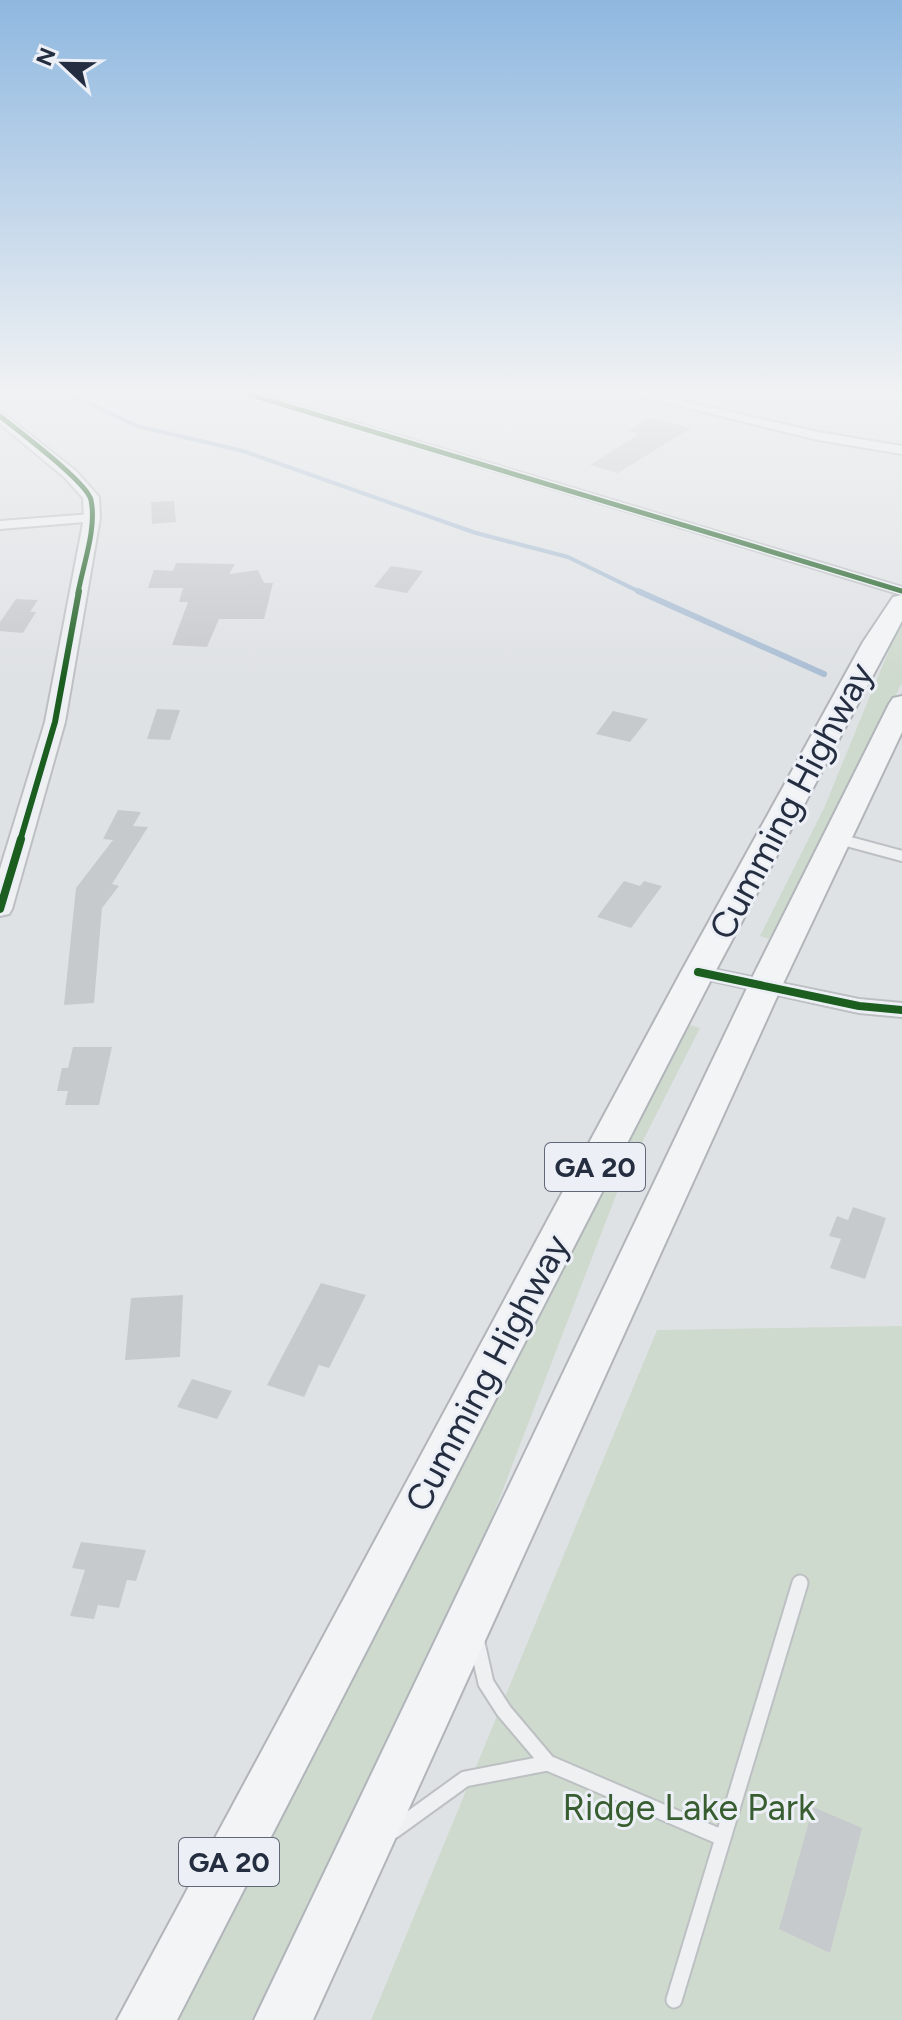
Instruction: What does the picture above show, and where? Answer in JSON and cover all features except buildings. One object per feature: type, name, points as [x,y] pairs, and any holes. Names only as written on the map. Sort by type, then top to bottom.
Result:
[{"type":"highway","name":"Cumming Highway","points":[[144,2010],[698,972],[876,642],[902,602]]},
{"type":"highway","name":"Cumming Highway","points":[[283,2020],[764,988],[902,704]]},
{"type":"street","points":[[0,907],[55,722],[92,518],[91,497],[83,488]]},
{"type":"street","points":[[561,488],[902,591]]},
{"type":"street","points":[[0,525],[92,518]]},
{"type":"street","points":[[698,972],[859,1006],[902,1010]]},
{"type":"lane","points":[[837,838],[902,856]]},
{"type":"lane","points":[[674,2000],[800,1583]]},
{"type":"lane","points":[[472,1615],[486,1683],[504,1711],[548,1763],[723,1838]]},
{"type":"lane","points":[[359,1857],[440,1794],[465,1779],[548,1763]]},
{"type":"green space","points":[[902,618],[902,683],[769,939],[760,936],[824,808]]},
{"type":"green space","points":[[685,1024],[700,1028],[618,1190],[472,1570],[266,2020],[179,2020]]},
{"type":"green space","name":"Ridge Lake Park","points":[[902,1326],[902,2020],[371,2020],[657,1330]]},
{"type":"waterway","points":[[349,488],[476,533],[568,557],[642,593]]},
{"type":"waterway","points":[[638,591],[824,674]]},
{"type":"cycle path","points":[[0,909],[55,722],[92,518],[91,497],[83,488]]},
{"type":"cycle path","points":[[561,488],[902,591]]},
{"type":"cycle path","points":[[698,972],[859,1006],[902,1010]]}]
